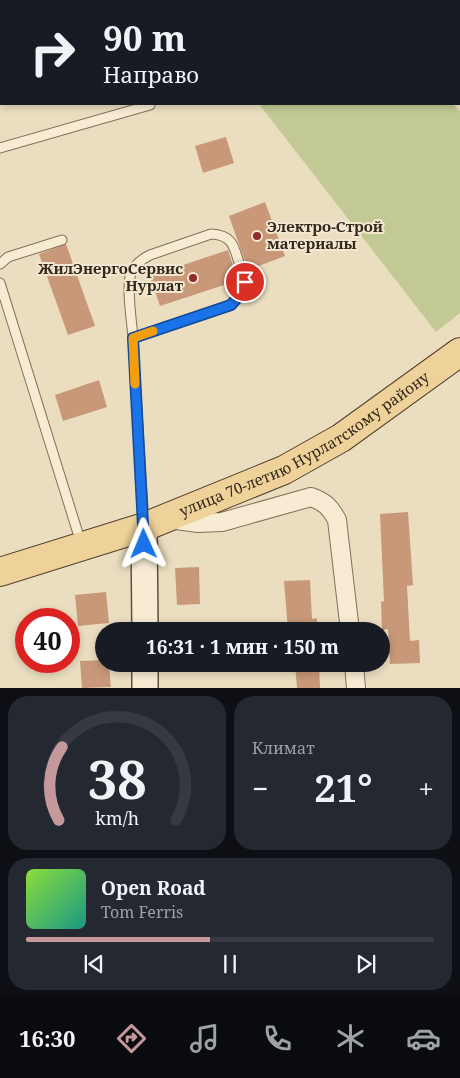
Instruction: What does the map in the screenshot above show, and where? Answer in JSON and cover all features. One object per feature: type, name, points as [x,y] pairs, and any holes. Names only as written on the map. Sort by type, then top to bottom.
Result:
[{"type":"main road","name":"улица 70-летию Нурлатскому району","points":[[0,572],[155,523],[284,470],[342,438],[460,352]]},
{"type":"street","points":[[146,622],[155,523],[222,522],[310,497],[323,501],[331,508],[337,520],[349,622]]},
{"type":"street","points":[[145,672],[145,688]]},
{"type":"street","points":[[355,672],[356,688]]},
{"type":"lane","points":[[0,148],[150,105]]},
{"type":"lane","points":[[133,338],[231,305],[242,292],[245,282],[232,242],[226,237],[211,234],[150,255],[141,260],[132,273],[130,283],[133,338],[155,523]]},
{"type":"lane","points":[[0,264],[8,257],[62,240]]},
{"type":"lane","points":[[0,283],[82,546]]},
{"type":"green space","points":[[260,105],[454,105],[460,111],[460,313],[436,332]]},
{"type":"building","points":[[226,137],[234,163],[203,173],[195,146]]},
{"type":"building","points":[[265,202],[285,256],[248,270],[229,216]]},
{"type":"building","points":[[66,244],[95,326],[68,335],[39,254]]},
{"type":"building","name":"ЖилЭнергоСервис Нурлат","points":[[228,250],[236,281],[160,306],[150,276]]},
{"type":"building","points":[[99,380],[107,407],[63,421],[55,395]]},
{"type":"building","points":[[408,512],[413,585],[407,586],[410,641],[419,640],[420,663],[390,664],[390,622],[382,622],[381,602],[384,601],[380,514]]},
{"type":"building","points":[[199,567],[200,604],[177,605],[175,568]]},
{"type":"building","points":[[310,580],[312,619],[317,618],[317,622],[287,622],[284,581]]},
{"type":"building","points":[[106,592],[109,622],[95,622],[95,624],[80,626],[80,608],[76,608],[75,595]]},
{"type":"building","points":[[95,660],[95,672],[110,672],[111,687],[82,688],[80,661]]},
{"type":"building","points":[[296,672],[319,672],[320,688],[297,688]]},
{"type":"slow traffic","points":[[135,384],[133,338],[153,331]]},
{"type":"place","name":"Электро-Строй материалы","points":[[257,236]]},
{"type":"place","name":"ЖилЭнергоСервис Нурлат","points":[[193,278]]},
{"type":"route","points":[[144,544],[133,338],[231,305],[242,292],[245,282]]}]
